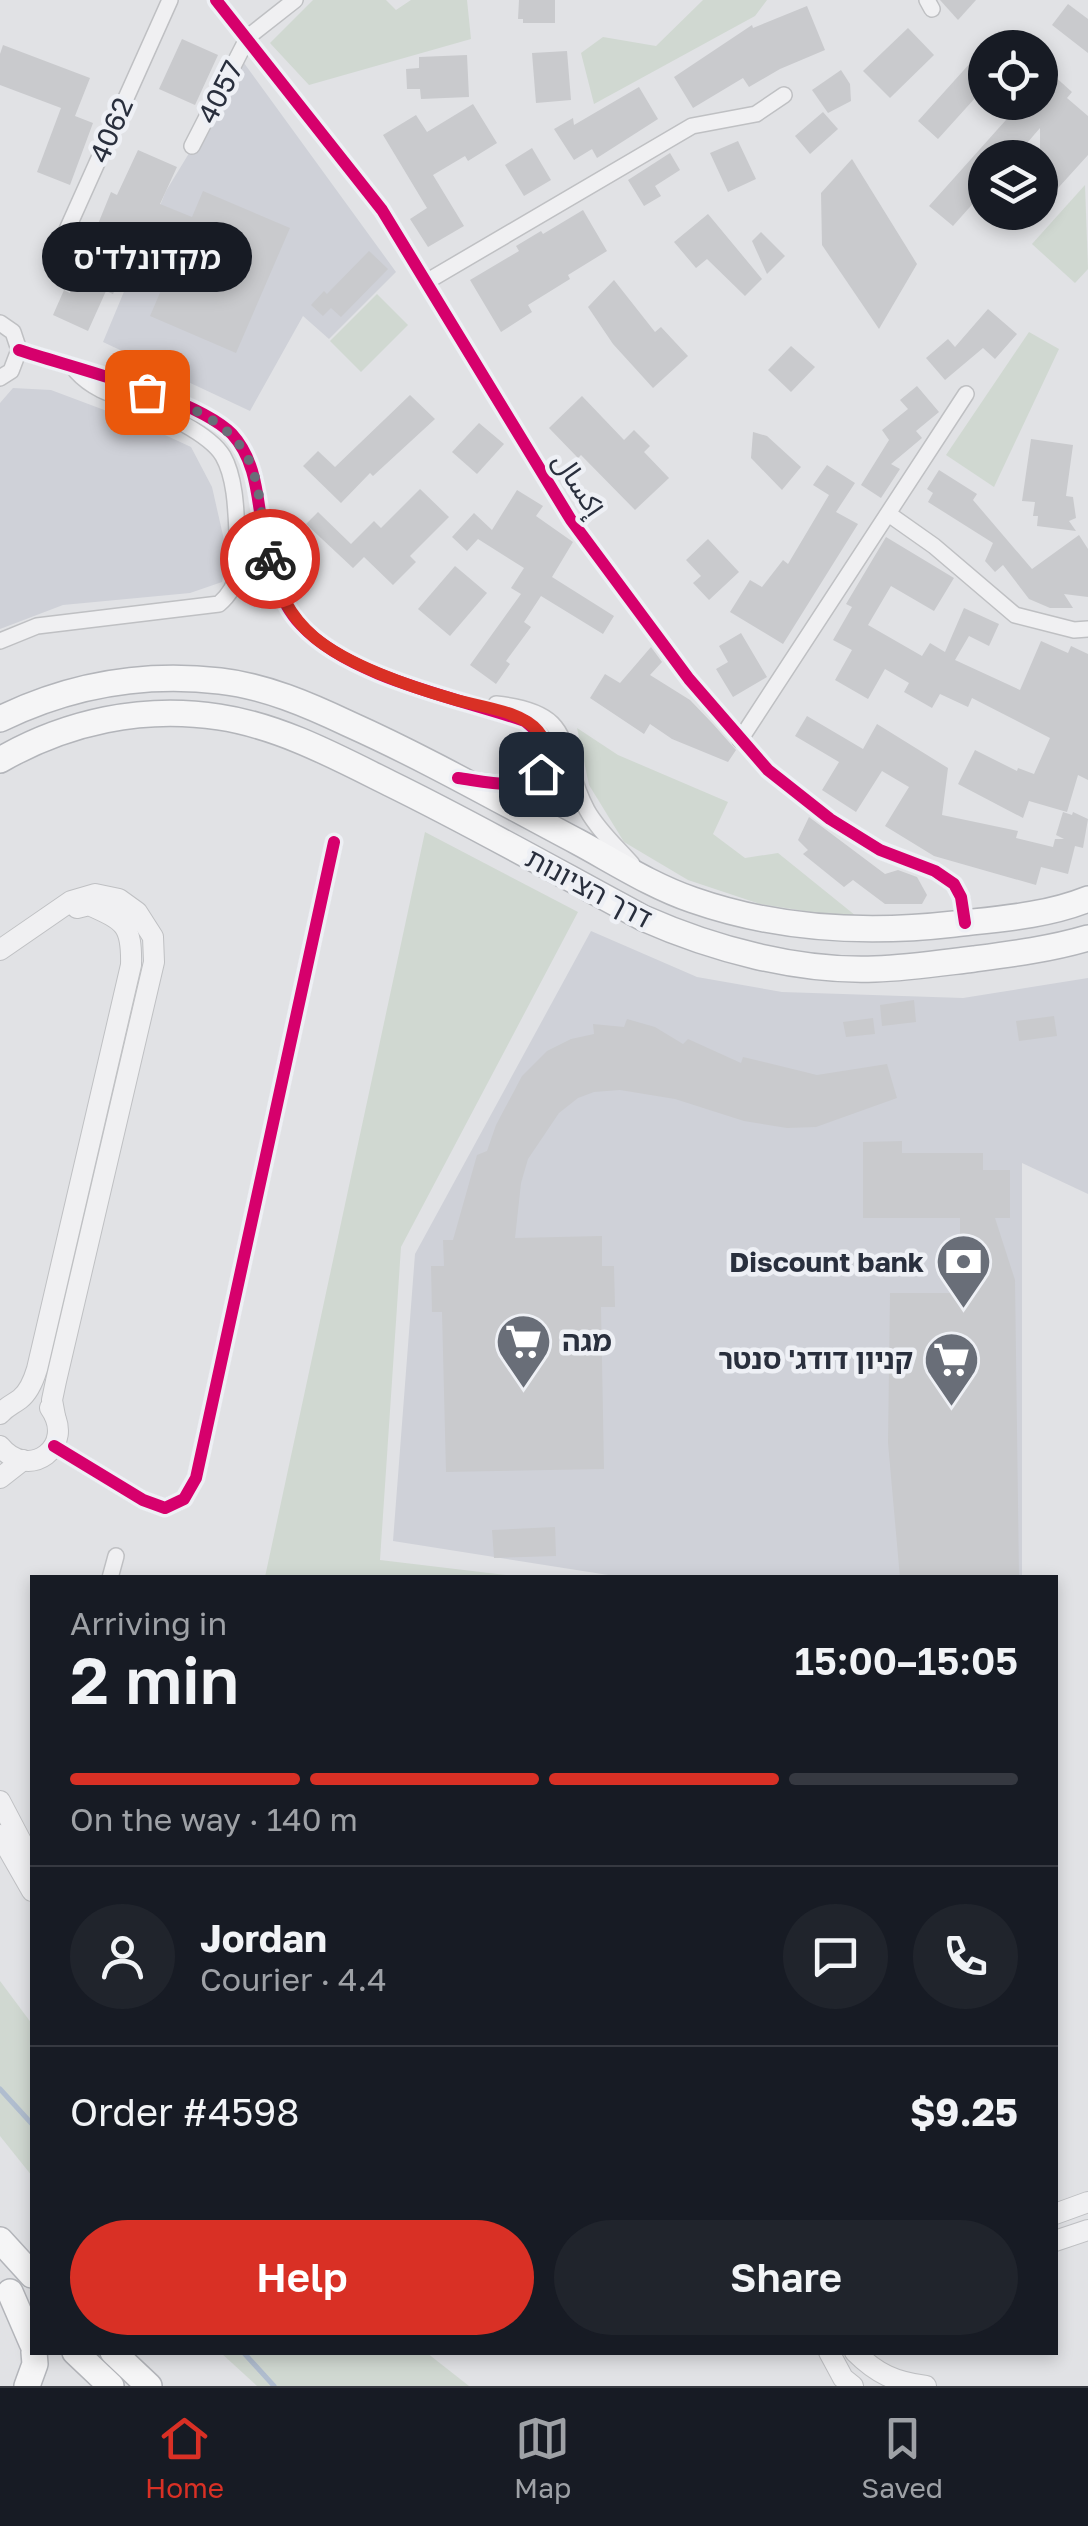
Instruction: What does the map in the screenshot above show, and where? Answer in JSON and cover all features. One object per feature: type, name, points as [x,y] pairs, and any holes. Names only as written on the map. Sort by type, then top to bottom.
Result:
[{"type":"highway","name":"דרך הציונות","points":[[0,719],[61,693],[97,684],[140,678],[224,681],[310,706],[458,778],[645,878],[690,899],[739,914],[783,922],[881,929],[1022,916],[1088,899]]},
{"type":"highway","name":"דרך הציונות","points":[[0,760],[46,737],[104,719],[143,714],[218,717],[297,740],[355,766],[644,918],[730,949],[828,966],[871,969],[1088,942]]},
{"type":"highway","points":[[0,2240],[30,2274]]},
{"type":"highway","points":[[5,2286],[30,2312]]},
{"type":"highway","points":[[5,2286],[30,2340]]},
{"type":"highway","points":[[27,2386],[34,2355]]},
{"type":"highway","points":[[77,2355],[111,2386]]},
{"type":"highway","points":[[116,2355],[150,2386]]},
{"type":"street","name":"4062","points":[[53,261],[170,0]]},
{"type":"street","name":"إكسال","points":[[216,0],[382,210],[571,520],[740,740],[768,770],[830,819],[880,850],[935,871],[954,884],[961,897],[965,923]]},
{"type":"street","name":"4057","points":[[192,146],[248,38],[295,0]]},
{"type":"street","points":[[426,282],[692,126],[756,114],[784,96]]},
{"type":"street","points":[[0,323],[13,332],[19,350],[11,371],[0,378]]},
{"type":"street","points":[[19,350],[184,404],[231,434],[254,473],[280,596],[299,623],[317,640],[345,656],[452,699],[525,721],[540,733],[546,749],[541,774],[529,781],[511,785],[458,778]]},
{"type":"street","points":[[0,641],[37,626],[219,604],[234,591],[240,568],[232,482],[222,455],[206,439],[166,416],[90,387],[73,368]]},
{"type":"street","points":[[740,740],[966,394]]},
{"type":"street","points":[[890,515],[934,546],[1015,615],[1074,630],[1088,629]]},
{"type":"street","points":[[452,699],[518,706],[537,711],[552,721],[563,736],[588,812],[645,878]]},
{"type":"street","points":[[54,1446],[142,1500],[166,1508],[184,1499],[196,1478],[334,842]]},
{"type":"street","points":[[0,950],[71,900],[96,894],[119,899],[137,912],[153,937],[154,962],[52,1400],[58,1426],[54,1446],[39,1459],[22,1460],[9,1456],[0,1446]]},
{"type":"street","points":[[20,1399],[37,1369],[131,966],[132,936],[118,918],[89,905],[51,916]]},
{"type":"street","points":[[0,1414],[20,1399],[41,1402],[55,1416]]},
{"type":"street","points":[[0,1478],[22,1460]]},
{"type":"street","points":[[111,1575],[116,1556]]},
{"type":"street","points":[[0,1801],[30,1858]]},
{"type":"street","points":[[0,1835],[30,1888]]},
{"type":"street","points":[[1058,2213],[1088,2202]]},
{"type":"street","points":[[1058,2240],[1088,2230]]},
{"type":"street","points":[[831,2355],[853,2386]]},
{"type":"street","points":[[858,2355],[877,2374],[926,2386]]},
{"type":"street","points":[[870,2355],[877,2374]]},
{"type":"shaded area","points":[[313,0],[386,0],[396,10],[411,0],[467,0],[471,39],[309,85],[270,43]]},
{"type":"shaded area","points":[[703,0],[767,0],[755,16],[594,104],[581,53],[603,37],[656,46]]},
{"type":"shaded area","points":[[244,63],[396,272],[329,339],[303,316],[250,411],[103,342],[166,191]]},
{"type":"shaded area","points":[[1085,185],[1088,269],[1075,283],[1032,244],[1045,230],[1058,230],[1058,215]]},
{"type":"shaded area","points":[[377,294],[408,325],[361,372],[330,341]]},
{"type":"shaded area","points":[[1029,332],[1059,349],[994,487],[946,455]]},
{"type":"shaded area","points":[[13,388],[51,390],[191,447],[212,487],[227,553],[222,582],[190,593],[63,605],[0,629],[0,403]]},
{"type":"shaded area","points":[[577,728],[618,755],[728,802],[713,834],[745,858],[778,853],[861,920],[760,904],[688,880],[624,842],[589,785]]},
{"type":"shaded area","points":[[425,832],[578,912],[401,1247],[380,1560],[505,1575],[265,1575]]},
{"type":"shaded area","points":[[591,931],[697,977],[782,992],[963,998],[1088,978],[1088,1194],[1022,1163],[1022,1575],[608,1575],[393,1541],[415,1254]]},
{"type":"shaded area","points":[[0,1981],[30,2021],[30,2174],[0,2136]]},
{"type":"shaded area","points":[[223,2355],[430,2355],[469,2386],[257,2386]]},
{"type":"building","points":[[519,0],[555,0],[555,23],[523,23],[523,19],[518,19]]},
{"type":"building","points":[[940,0],[976,0],[958,20]]},
{"type":"building","points":[[1068,4],[1088,19],[1088,53],[1052,25]]},
{"type":"building","points":[[807,6],[825,50],[749,87],[743,78],[693,108],[674,77],[752,25],[753,28]]},
{"type":"building","points":[[908,28],[934,55],[890,98],[863,71]]},
{"type":"building","points":[[182,39],[218,55],[195,105],[159,89]]},
{"type":"building","points":[[3,45],[90,78],[75,116],[93,123],[70,185],[37,172],[61,108],[0,85]]},
{"type":"building","points":[[567,51],[571,100],[536,103],[532,53]]},
{"type":"building","points":[[467,55],[469,97],[421,99],[420,89],[407,89],[406,69],[419,68],[419,57]]},
{"type":"building","points":[[968,65],[968,106],[938,139],[918,121]]},
{"type":"building","points":[[841,70],[850,84],[851,101],[828,113],[812,90]]},
{"type":"building","points":[[1058,79],[1072,92],[1067,98],[1088,116],[1088,155],[1058,188],[1058,140],[1040,140],[1040,128],[1030,140],[988,140],[1006,120],[1058,120]]},
{"type":"building","points":[[639,87],[658,119],[597,158],[592,149],[574,160],[554,129],[573,118],[574,125]]},
{"type":"building","points":[[473,104],[497,143],[468,161],[465,156],[433,175],[464,226],[428,247],[410,219],[427,208],[383,135],[416,115],[427,132]]},
{"type":"building","points":[[823,112],[838,129],[810,154],[795,136]]},
{"type":"building","points":[[738,141],[756,179],[728,192],[710,153]]},
{"type":"building","points":[[532,148],[551,180],[524,196],[505,165]]},
{"type":"building","points":[[138,150],[177,167],[160,204],[192,217],[203,191],[290,228],[236,353],[150,316],[162,288],[123,271],[113,294],[106,291],[88,331],[53,315],[64,290],[70,293],[111,192],[117,195]]},
{"type":"building","points":[[670,153],[680,170],[655,186],[661,196],[644,206],[628,180]]},
{"type":"building","points":[[852,159],[917,264],[879,329],[822,245],[821,193]]},
{"type":"building","points":[[968,162],[968,209],[953,226],[929,206]]},
{"type":"building","points":[[583,210],[607,251],[528,305],[532,312],[501,332],[470,280],[519,251],[516,246]]},
{"type":"building","points":[[708,214],[762,279],[745,296],[707,259],[696,268],[674,242]]},
{"type":"building","points":[[761,232],[785,256],[767,274],[752,241]]},
{"type":"building","points":[[369,251],[388,269],[341,317],[331,308],[323,316],[311,305]]},
{"type":"building","points":[[614,280],[655,332],[661,327],[688,356],[653,388],[613,344],[588,307]]},
{"type":"building","points":[[988,309],[1017,334],[995,359],[983,348],[945,380],[926,358],[948,339],[955,347]]},
{"type":"building","points":[[791,346],[815,367],[791,392],[768,370]]},
{"type":"building","points":[[917,386],[939,412],[916,431],[922,438],[891,464],[900,469],[881,498],[861,485],[889,440],[882,430],[908,409],[900,400]]},
{"type":"building","points":[[410,395],[435,419],[373,476],[370,473],[341,503],[303,466],[318,451],[335,467]]},
{"type":"building","points":[[582,396],[624,440],[634,430],[650,446],[644,452],[669,478],[635,510],[549,428]]},
{"type":"building","points":[[479,423],[504,444],[477,474],[452,452]]},
{"type":"building","points":[[753,432],[767,436],[801,467],[782,490],[751,458]]},
{"type":"building","points":[[1031,439],[1073,445],[1066,496],[1073,497],[1076,518],[1069,521],[1076,531],[1037,526],[1038,516],[1033,516],[1035,502],[1022,501]]},
{"type":"building","points":[[827,465],[855,483],[836,512],[858,524],[783,644],[730,612],[750,580],[762,587],[783,560],[788,564],[829,495],[813,485]]},
{"type":"building","points":[[939,470],[977,494],[973,500],[1032,569],[1079,535],[1088,549],[1088,597],[1064,594],[1073,608],[1050,608],[1029,599],[1003,565],[995,572],[985,561],[993,543],[928,502],[933,493],[927,489]]},
{"type":"building","points":[[420,489],[449,517],[410,556],[416,562],[393,585],[364,557],[353,568],[306,524],[318,512],[351,544],[374,521],[381,528]]},
{"type":"building","points":[[517,490],[543,506],[536,516],[573,542],[552,577],[614,616],[603,634],[541,596],[524,622],[531,627],[506,661],[510,664],[496,684],[470,665],[521,594],[511,588],[524,568],[478,539],[467,551],[452,537],[474,513],[492,530]]},
{"type":"building","points":[[886,537],[954,578],[934,611],[891,586],[868,625],[922,656],[930,643],[945,652],[964,608],[999,624],[989,646],[969,636],[955,660],[1020,690],[1041,641],[1068,653],[1071,646],[1088,654],[1088,780],[1078,775],[1067,812],[1029,801],[1023,818],[958,784],[975,750],[1017,771],[1018,768],[1034,774],[1050,738],[972,698],[968,707],[940,694],[932,708],[904,692],[909,683],[885,669],[868,699],[835,680],[852,650],[833,640],[852,607],[846,604]]},
{"type":"building","points":[[708,539],[739,572],[709,600],[693,583],[701,576],[686,560]]},
{"type":"building","points":[[455,566],[487,593],[450,636],[418,609]]},
{"type":"building","points":[[741,633],[767,677],[733,697],[716,669],[728,662],[719,646]]},
{"type":"building","points":[[651,647],[662,662],[650,675],[690,700],[713,724],[736,750],[728,762],[672,739],[650,724],[644,734],[590,698],[605,674],[620,683]]},
{"type":"building","points":[[807,716],[863,749],[877,724],[948,768],[942,815],[1018,831],[1016,838],[1053,847],[1055,839],[1064,839],[1056,835],[1063,812],[1073,812],[1088,819],[1083,848],[1075,846],[1068,874],[1041,867],[1036,885],[934,856],[885,826],[909,787],[882,771],[856,812],[822,790],[839,762],[795,736]]},
{"type":"building","points":[[809,817],[885,874],[898,870],[917,877],[927,895],[922,904],[885,904],[853,880],[844,887],[803,854],[808,850],[798,840]]},
{"type":"building","points":[[914,1000],[916,1022],[882,1026],[880,1005]]},
{"type":"building","points":[[1054,1016],[1057,1036],[1019,1041],[1016,1021]]},
{"type":"building","points":[[873,1018],[875,1034],[846,1037],[843,1022]]},
{"type":"building","points":[[627,1019],[655,1027],[683,1044],[688,1039],[741,1063],[743,1057],[817,1075],[887,1064],[897,1098],[816,1127],[787,1128],[744,1121],[675,1099],[620,1090],[578,1098],[559,1113],[528,1159],[521,1183],[515,1238],[602,1236],[602,1266],[614,1266],[615,1307],[601,1307],[604,1469],[446,1472],[442,1312],[432,1312],[431,1266],[444,1266],[443,1240],[453,1240],[477,1155],[487,1151],[522,1076],[547,1051],[571,1039],[594,1034],[593,1024],[624,1027]]},
{"type":"building","name":"קניון דודג' סנטר","points":[[902,1141],[902,1153],[983,1153],[983,1170],[1010,1170],[1010,1218],[995,1218],[1015,1280],[1019,1575],[900,1575],[888,1443],[890,1293],[977,1293],[960,1240],[960,1218],[863,1218],[863,1142]]},
{"type":"building","points":[[555,1527],[556,1556],[494,1558],[492,1530]]},
{"type":"waterway","points":[[0,2089],[30,2122]]},
{"type":"waterway","points":[[246,2355],[274,2386]]},
{"type":"cycle path","points":[[216,0],[382,210],[571,520],[689,679],[768,770],[830,819],[880,850],[935,871],[954,884],[961,897],[965,923]]},
{"type":"cycle path","points":[[19,350],[163,396],[232,434],[249,461],[255,481],[273,572],[284,600],[301,625],[322,643],[376,673],[525,721],[544,743],[544,768],[526,782],[498,784],[458,778]]},
{"type":"cycle path","points":[[54,1446],[143,1500],[165,1508],[184,1499],[196,1478],[334,842]]},
{"type":"way so far","points":[[147,392],[184,404],[231,434],[254,473],[270,559]]},
{"type":"place","name":"מקדונלד'ס","points":[[147,392]]},
{"type":"place","name":"Discount bank","points":[[963,1311]]},
{"type":"place","name":"מגה","points":[[523,1390]]},
{"type":"place","name":"קניון דודג' סנטר","points":[[952,1408]]},
{"type":"route","points":[[270,559],[280,596],[317,640],[424,690],[525,721],[540,733],[546,749],[541,774]]}]
